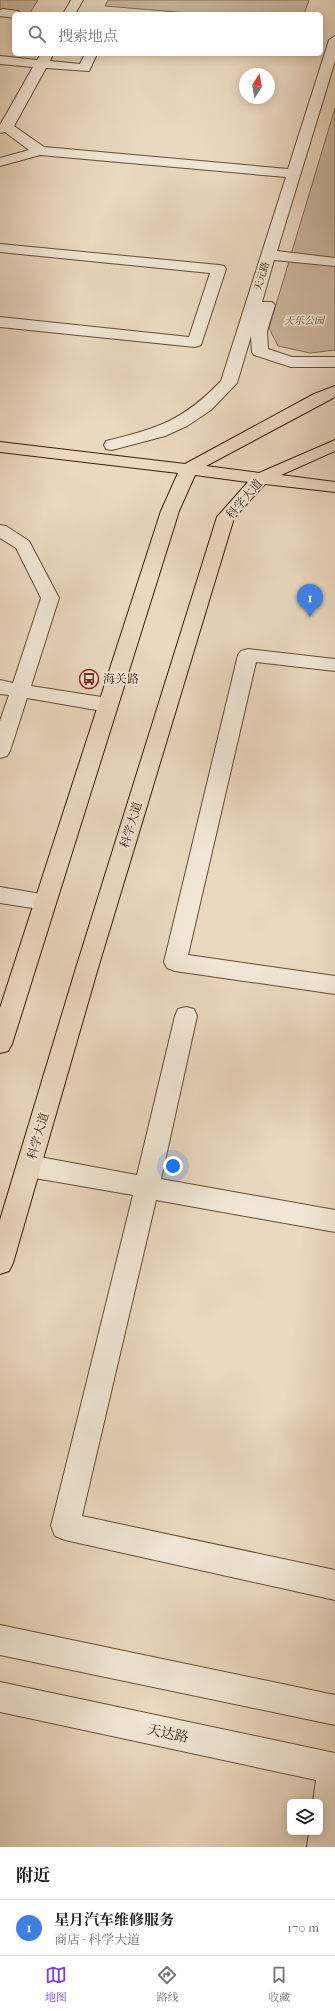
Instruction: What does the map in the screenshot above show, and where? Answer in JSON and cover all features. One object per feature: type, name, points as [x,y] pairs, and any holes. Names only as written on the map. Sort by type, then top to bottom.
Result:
[{"type":"main road","points":[[0,1044],[170,511],[189,469],[320,397],[335,391]]},
{"type":"main road","points":[[0,432],[335,471]]},
{"type":"main road","name":"科学大道","points":[[0,1263],[89,961],[226,517],[261,478],[335,445]]},
{"type":"main road","points":[[0,447],[335,487]]},
{"type":"street","points":[[70,12],[77,0]]},
{"type":"street","name":"天元路","points":[[335,40],[293,174],[259,331],[260,352],[291,362],[335,362]]},
{"type":"street","points":[[0,60],[45,59],[84,68],[90,56]]},
{"type":"street","points":[[40,151],[4,128],[45,59]]},
{"type":"street","name":"天元路","points":[[112,445],[147,438],[169,430],[203,409],[229,383],[275,256],[335,81]]},
{"type":"street","points":[[0,162],[40,151],[293,174]]},
{"type":"street","points":[[0,248],[218,270],[195,342],[0,322]]},
{"type":"street","points":[[275,256],[335,262]]},
{"type":"street","points":[[0,530],[23,545],[50,598],[0,751]]},
{"type":"street","points":[[335,666],[248,655],[175,962],[335,985]]},
{"type":"street","points":[[0,686],[108,705]]},
{"type":"street","points":[[0,895],[45,902]]},
{"type":"street","points":[[186,1016],[148,1187],[65,1526],[335,1585]]},
{"type":"street","points":[[29,1166],[335,1221]]},
{"type":"street","points":[[0,1640],[335,1710]]},
{"type":"street","name":"天达路","points":[[0,1697],[334,1769]]},
{"type":"street","points":[[322,1847],[334,1769]]},
{"type":"green space","points":[[0,0],[38,0],[31,12],[0,11]]},
{"type":"green space","points":[[108,0],[309,0],[305,12],[177,12],[105,6]]},
{"type":"green space","name":"天乐公园","points":[[335,108],[335,350],[310,353],[278,346],[269,328]]},
{"type":"place","name":"星月汽车维修服务","points":[[310,617]]},
{"type":"place","name":"海关路","points":[[89,679]]}]
